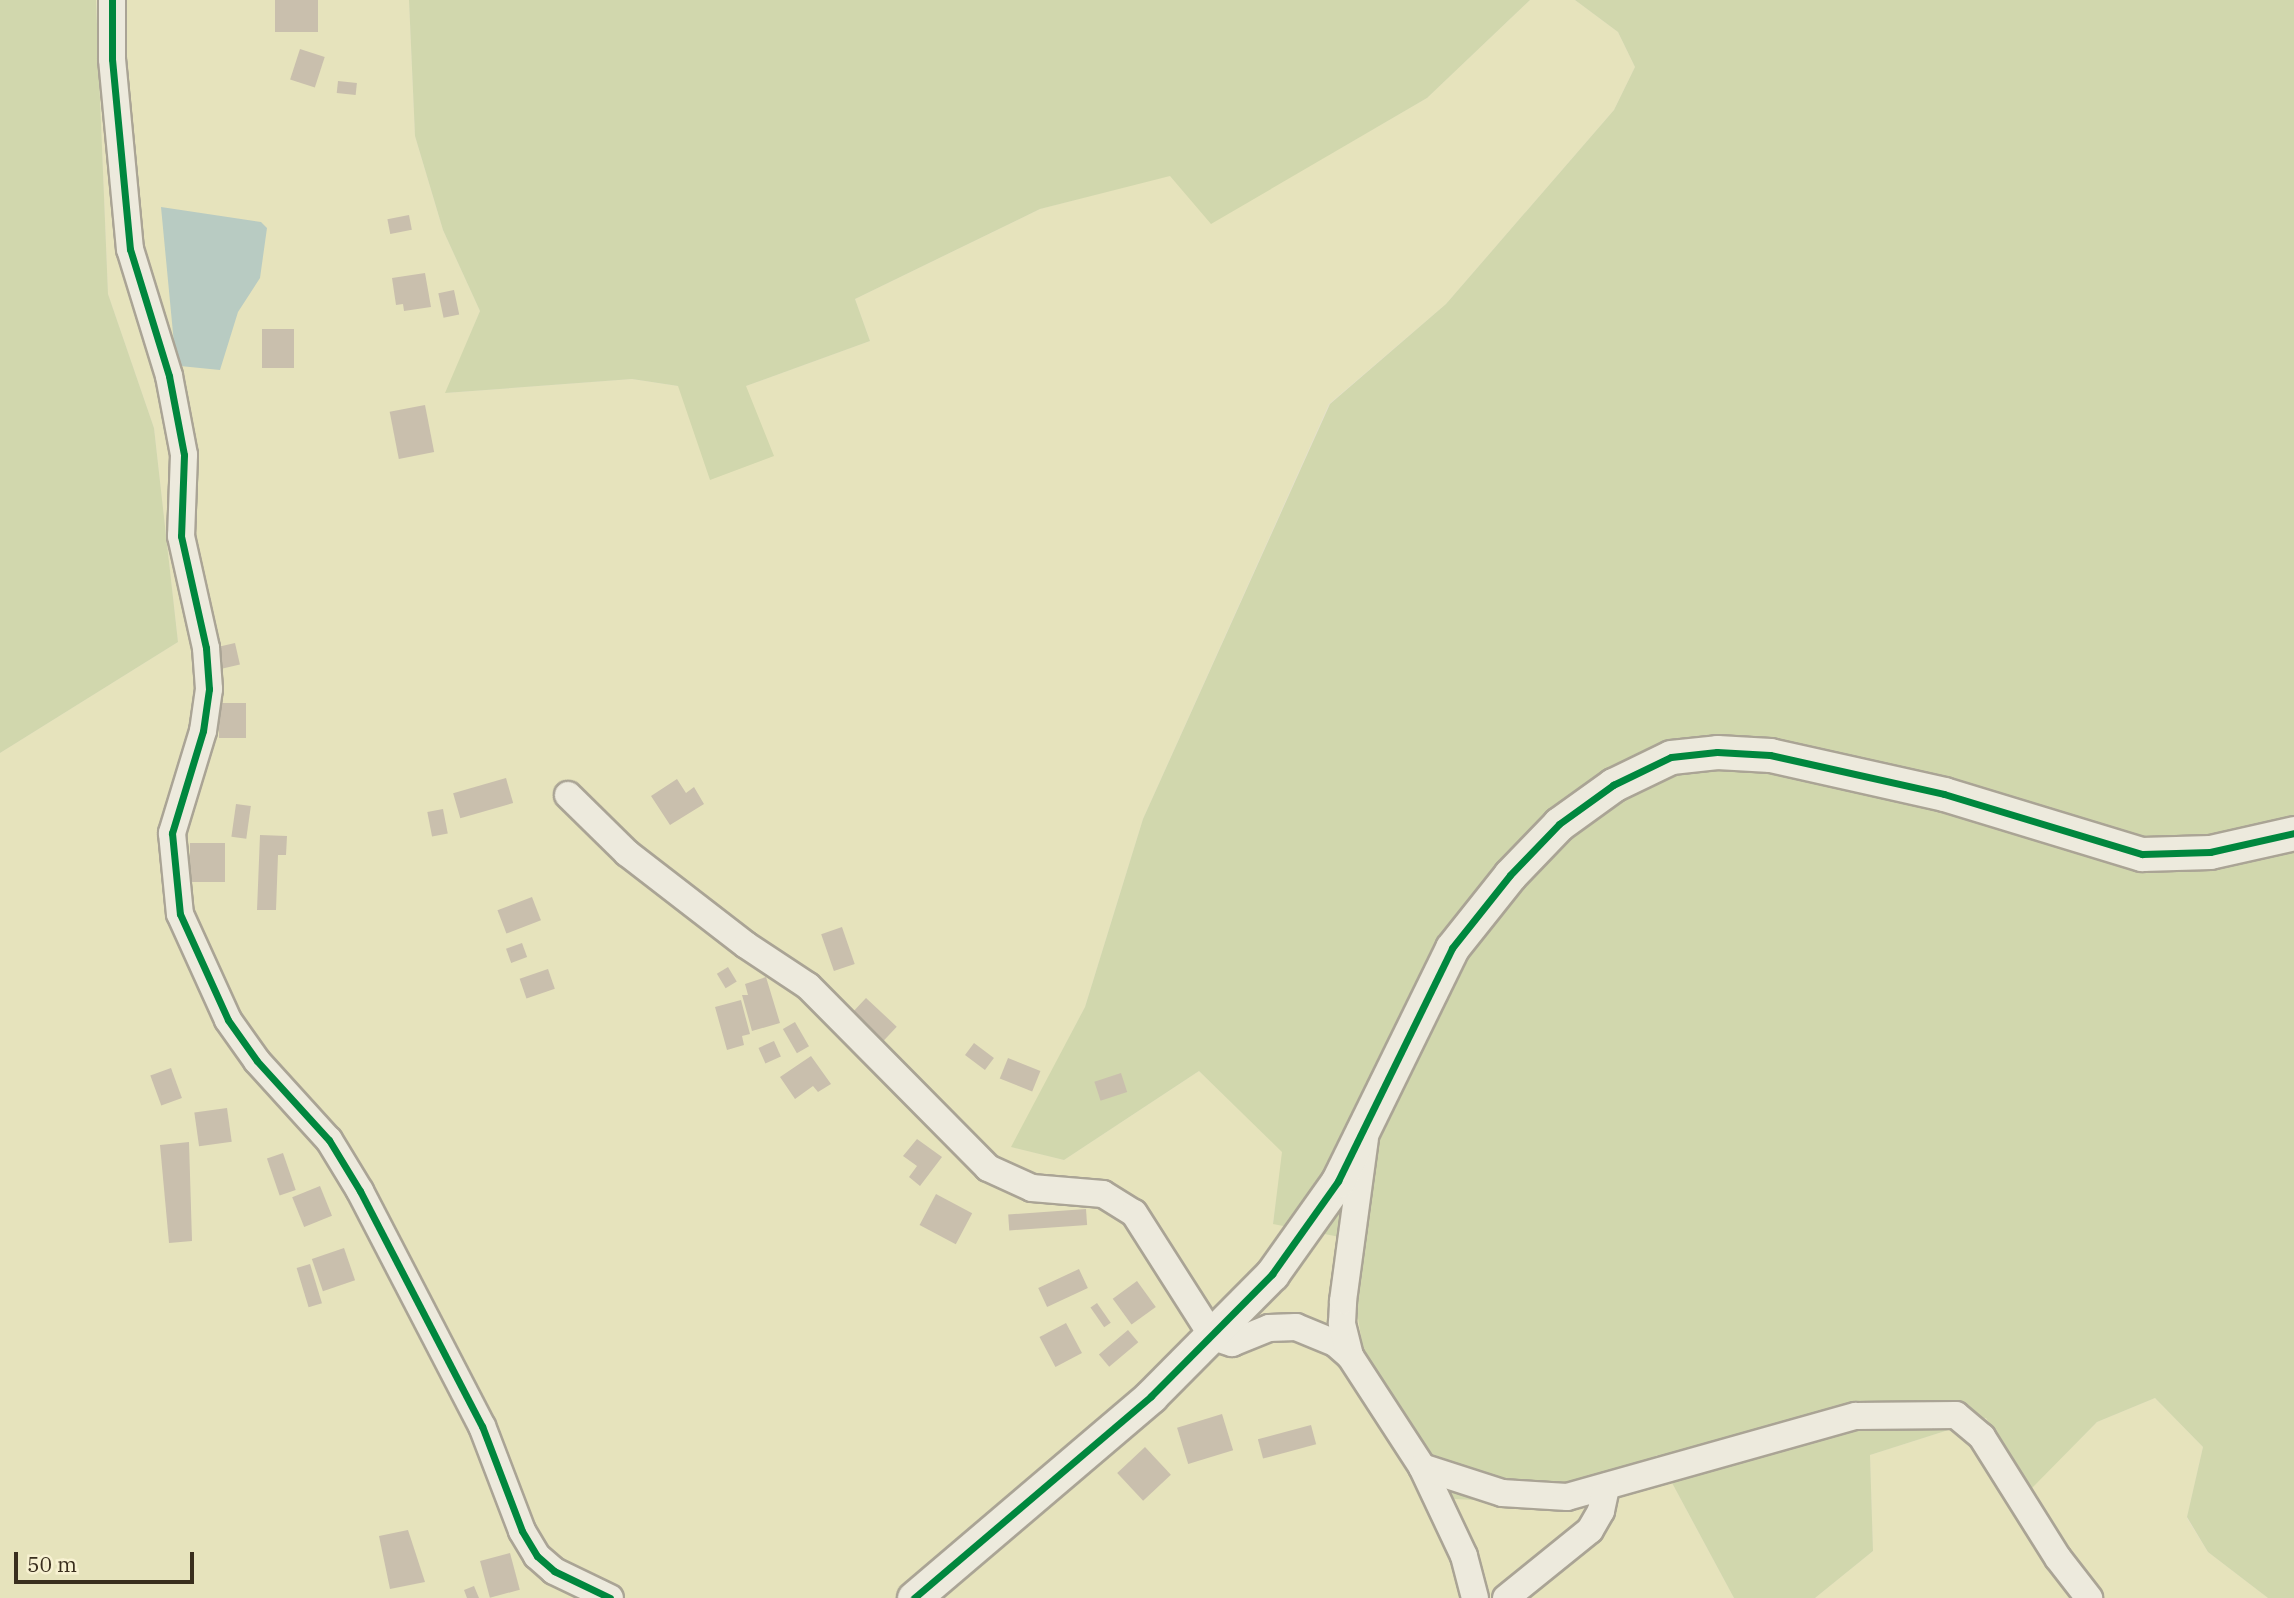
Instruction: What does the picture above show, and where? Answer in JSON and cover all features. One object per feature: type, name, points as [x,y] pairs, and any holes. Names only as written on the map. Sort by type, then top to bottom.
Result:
[{"type":"street","points":[[112,0],[112,59],[131,249],[169,376],[184,455],[181,536],[206,648],[209,689],[203,731],[172,833],[180,914],[228,1020],[257,1061],[329,1140],[360,1191],[482,1426],[522,1531],[537,1556],[554,1571],[610,1598]]},
{"type":"street","points":[[914,1598],[1075,1465],[1213,1337],[1309,1228],[1367,1127],[1423,1000],[1452,948],[1510,875],[1559,824],[1613,785],[1671,757],[1717,752],[1816,763],[1944,794],[2142,854],[2210,852],[2294,833]]},
{"type":"street","points":[[568,796],[627,853],[746,945],[808,986],[988,1168],[1032,1188],[1103,1194],[1134,1213],[1213,1337],[1232,1343],[1269,1328],[1296,1327],[1335,1343],[1350,1356],[1422,1467],[1464,1556],[1475,1598]]},
{"type":"street","points":[[1350,1356],[1342,1323],[1343,1301],[1367,1127]]},
{"type":"street","points":[[1422,1467],[1458,1482],[1537,1497],[1567,1497],[1761,1439],[1856,1416],[1956,1415],[1982,1437],[2058,1558],[2089,1598]]},
{"type":"street","points":[[1506,1598],[1590,1530],[1601,1511],[1606,1487]]},
{"type":"shaded area","points":[[96,0],[409,0],[415,136],[443,230],[480,311],[446,393],[632,379],[678,386],[746,386],[870,341],[855,299],[1040,209],[1170,175],[1211,223],[1427,98],[1530,0],[1575,0],[1618,32],[1635,67],[1614,110],[1446,304],[1329,404],[1143,819],[1085,1007],[1012,1147],[1064,1160],[1199,1071],[1283,1152],[1273,1223],[1345,1238],[1598,1496],[1657,1455],[1734,1598],[0,1598],[0,753],[178,642],[154,428],[108,294]]},
{"type":"shaded area","points":[[161,207],[261,222],[267,228],[260,278],[238,312],[220,370],[180,366],[175,354]]},
{"type":"shaded area","points":[[2155,1398],[2203,1447],[2187,1518],[2208,1552],[2268,1598],[1815,1598],[1873,1551],[1870,1455],[1986,1418],[2029,1490],[2097,1422]]},
{"type":"green space","points":[[0,0],[96,0],[108,294],[154,428],[178,642],[0,753]]},
{"type":"green space","points":[[409,0],[1530,0],[1427,98],[1211,224],[1170,176],[1040,209],[855,299],[870,341],[746,386],[774,456],[710,480],[678,386],[632,379],[445,393],[480,311],[443,230],[415,136]]},
{"type":"green space","points":[[1575,0],[2294,0],[2294,1598],[2268,1598],[2208,1552],[2187,1517],[2203,1447],[2155,1398],[2097,1422],[2029,1491],[1986,1418],[1870,1455],[1873,1551],[1815,1598],[1734,1598],[1657,1455],[1598,1496],[1519,1502],[1454,1499],[1364,1355],[1345,1238],[1273,1224],[1282,1152],[1199,1071],[1064,1160],[1011,1147],[1085,1007],[1143,819],[1330,404],[1446,304],[1614,110],[1635,67],[1618,32]]},
{"type":"building","points":[[275,0],[318,0],[318,32],[275,32]]},
{"type":"building","points":[[300,49],[325,57],[315,87],[290,79]]},
{"type":"building","points":[[338,81],[357,83],[356,95],[337,93]]},
{"type":"building","points":[[409,215],[412,230],[390,234],[387,219]]},
{"type":"building","points":[[425,273],[431,307],[404,311],[403,304],[396,305],[392,278]]},
{"type":"building","points":[[454,290],[459,314],[444,318],[438,293]]},
{"type":"building","points":[[262,329],[294,329],[294,368],[262,368]]},
{"type":"building","points":[[425,405],[434,452],[399,459],[390,412]]},
{"type":"building","points":[[235,643],[240,664],[220,669],[216,647]]},
{"type":"building","points":[[219,703],[246,703],[246,738],[219,738]]},
{"type":"building","points":[[506,778],[513,803],[460,818],[453,793]]},
{"type":"building","points":[[677,779],[686,793],[694,787],[704,804],[670,825],[651,796]]},
{"type":"building","points":[[236,804],[251,806],[246,839],[231,837]]},
{"type":"building","points":[[443,809],[448,834],[432,837],[427,812]]},
{"type":"building","points":[[260,835],[287,836],[286,855],[278,855],[276,910],[257,910]]},
{"type":"building","points":[[190,843],[225,843],[225,882],[190,882]]},
{"type":"building","points":[[532,897],[541,920],[506,934],[497,910]]},
{"type":"building","points":[[842,927],[855,964],[834,971],[821,934]]},
{"type":"building","points":[[522,943],[527,957],[511,963],[506,949]]},
{"type":"building","points":[[728,967],[737,982],[726,988],[717,974]]},
{"type":"building","points":[[548,969],[555,989],[526,999],[520,979]]},
{"type":"building","points":[[766,977],[780,1023],[752,1031],[742,995],[748,995],[745,984]]},
{"type":"building","points":[[866,998],[897,1027],[880,1044],[850,1016]]},
{"type":"building","points":[[741,1000],[750,1034],[742,1036],[744,1045],[727,1050],[715,1007]]},
{"type":"building","points":[[795,1022],[809,1046],[797,1053],[783,1029]]},
{"type":"building","points":[[774,1041],[781,1057],[765,1063],[758,1048]]},
{"type":"building","points":[[974,1043],[994,1058],[985,1070],[965,1055]]},
{"type":"building","points":[[811,1056],[831,1084],[818,1092],[813,1086],[795,1099],[780,1077]]},
{"type":"building","points":[[1008,1058],[1040,1071],[1032,1092],[1000,1078]]},
{"type":"building","points":[[171,1068],[182,1098],[161,1106],[150,1076]]},
{"type":"building","points":[[1121,1073],[1127,1092],[1101,1101],[1094,1082]]},
{"type":"building","points":[[227,1108],[232,1142],[199,1146],[194,1113]]},
{"type":"building","points":[[917,1139],[942,1157],[920,1186],[909,1177],[917,1166],[903,1156]]},
{"type":"building","points":[[189,1142],[192,1241],[169,1243],[160,1145]]},
{"type":"building","points":[[283,1153],[296,1190],[280,1195],[267,1159]]},
{"type":"building","points":[[320,1186],[332,1216],[304,1227],[292,1197]]},
{"type":"building","points":[[936,1194],[972,1213],[956,1244],[920,1225]]},
{"type":"building","points":[[1086,1209],[1087,1225],[1009,1230],[1008,1214]]},
{"type":"building","points":[[344,1248],[355,1280],[323,1291],[312,1259]]},
{"type":"building","points":[[310,1264],[322,1303],[309,1307],[297,1268]]},
{"type":"building","points":[[1079,1269],[1088,1288],[1047,1307],[1038,1288]]},
{"type":"building","points":[[1137,1281],[1156,1307],[1132,1325],[1113,1299]]},
{"type":"building","points":[[1097,1303],[1111,1323],[1104,1327],[1090,1308]]},
{"type":"building","points":[[1066,1323],[1082,1353],[1055,1367],[1040,1337]]},
{"type":"building","points":[[1128,1330],[1138,1342],[1109,1367],[1099,1354]]},
{"type":"building","points":[[1222,1414],[1233,1450],[1188,1464],[1177,1428]]},
{"type":"building","points":[[1311,1425],[1316,1444],[1263,1459],[1258,1439]]},
{"type":"building","points":[[1145,1447],[1171,1475],[1143,1501],[1117,1473]]},
{"type":"building","points":[[408,1530],[425,1582],[390,1589],[379,1536]]},
{"type":"building","points":[[510,1553],[520,1590],[490,1598],[480,1561]]},
{"type":"building","points":[[474,1586],[479,1598],[467,1598],[464,1590]]},
{"type":"cycle path","points":[[112,0],[112,59],[130,249],[169,376],[184,455],[181,536],[206,648],[209,689],[203,731],[172,833],[180,914],[228,1020],[257,1061],[329,1140],[360,1191],[482,1426],[522,1531],[537,1556],[554,1571],[610,1598]]},
{"type":"cycle path","points":[[914,1598],[1151,1396],[1272,1274],[1338,1181],[1452,948],[1510,875],[1559,824],[1613,785],[1671,757],[1717,752],[1770,755],[1944,794],[2142,854],[2210,852],[2294,833]]}]
